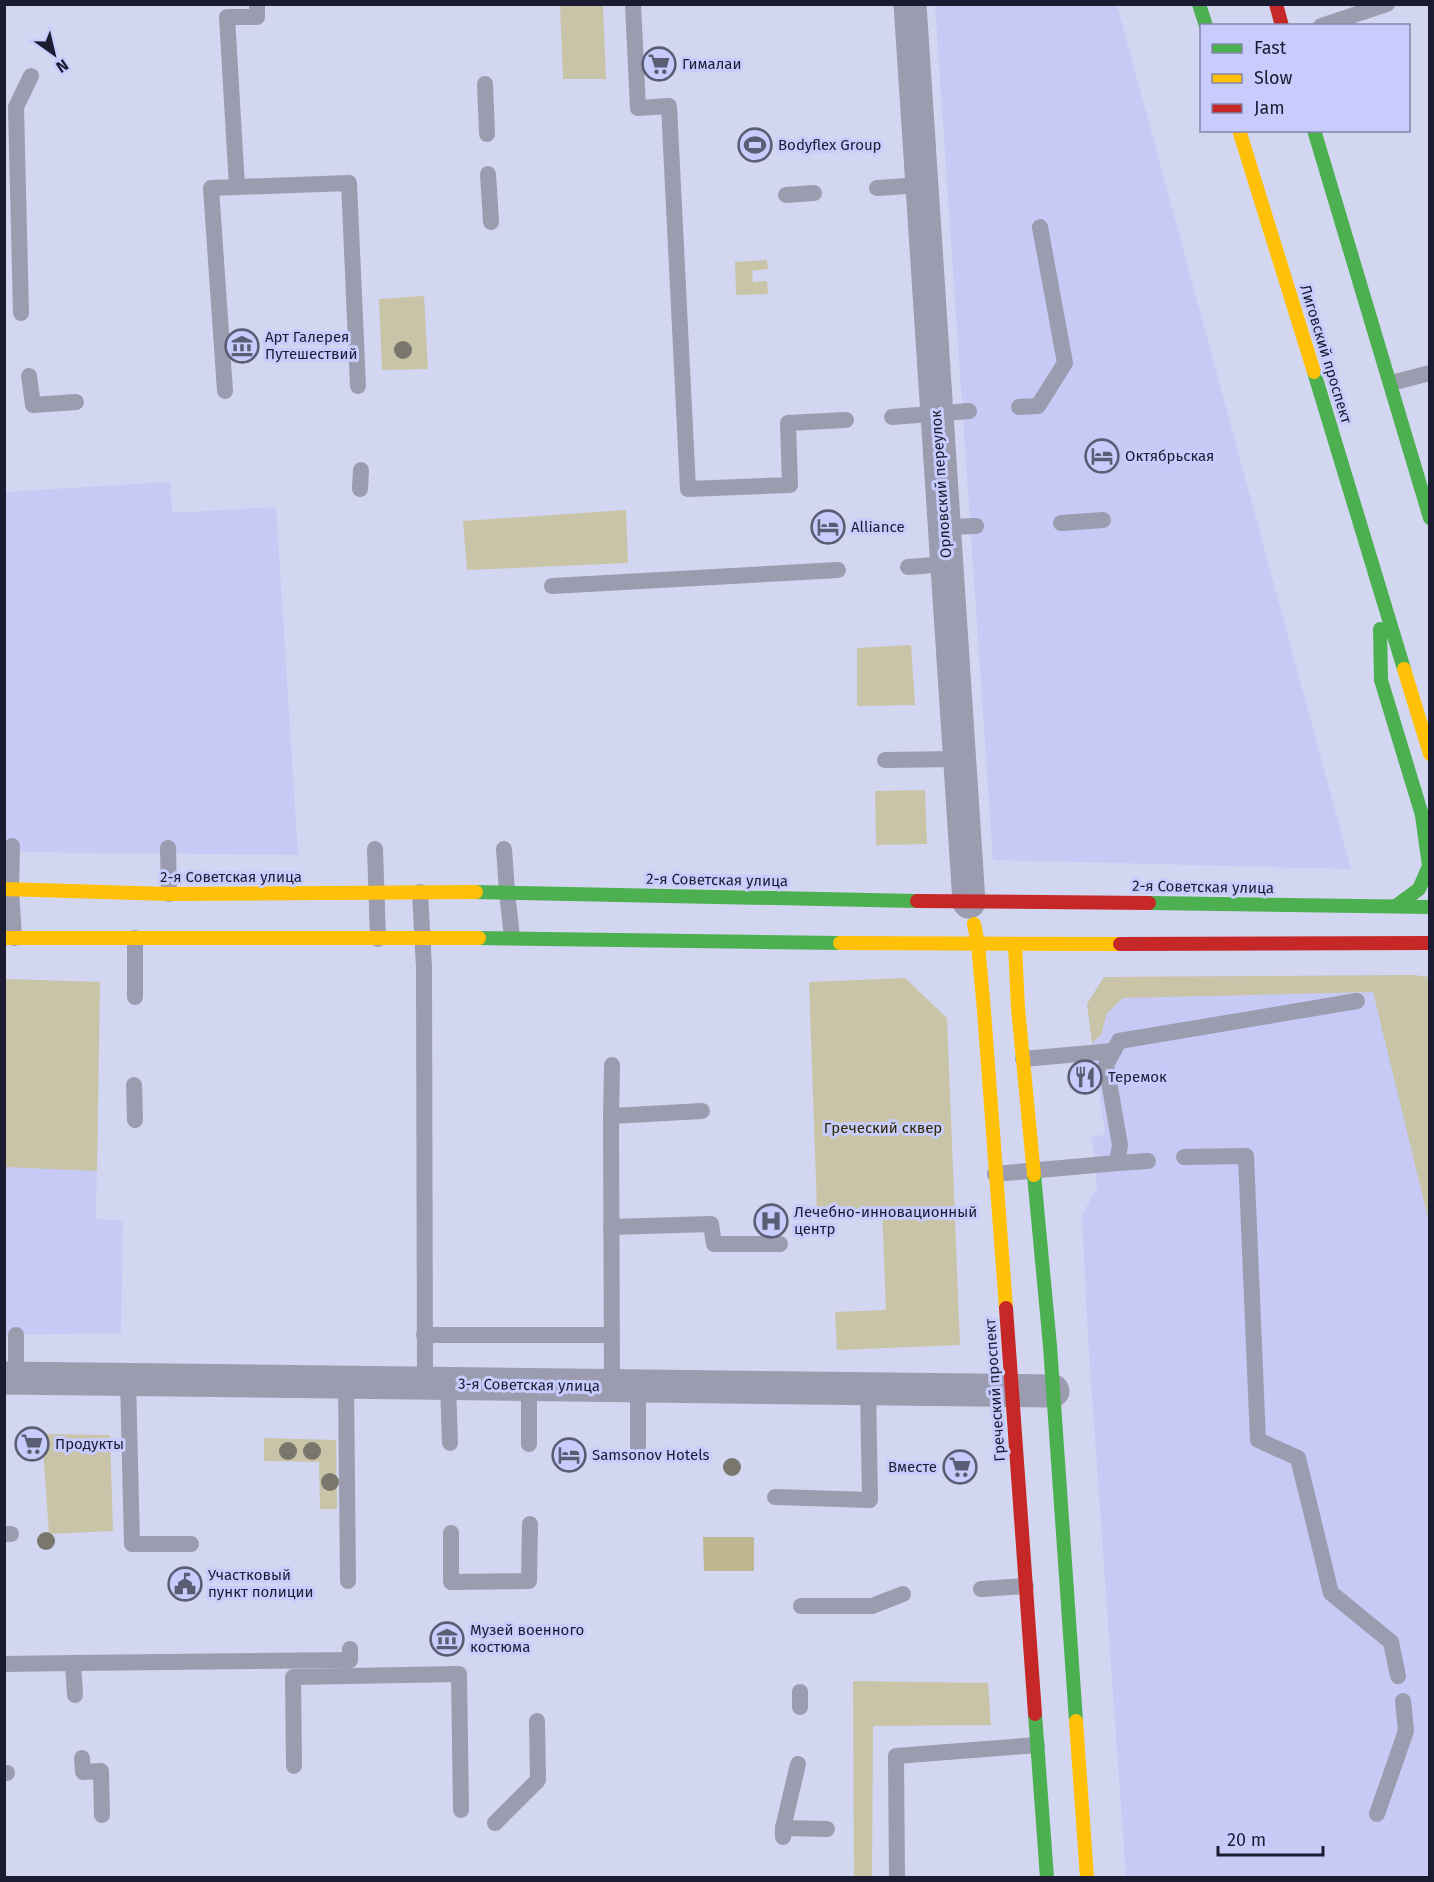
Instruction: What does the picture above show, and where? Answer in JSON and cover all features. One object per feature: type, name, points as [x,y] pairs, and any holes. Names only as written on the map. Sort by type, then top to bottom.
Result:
[{"type":"main road","points":[[1200,4],[1205,24]]},
{"type":"main road","points":[[1276,4],[1281,24]]},
{"type":"main road","name":"Лиговский проспект","points":[[1240,132],[1430,754]]},
{"type":"main road","points":[[1315,132],[1391,383],[1424,478],[1430,518]]},
{"type":"main road","name":"Лиговский проспект","points":[[1379,588],[1381,680],[1422,815],[1429,866],[1419,889],[1396,906]]},
{"type":"main road","name":"2-я Советская улица","points":[[8,889],[169,894],[507,892],[977,909],[1430,907]]},
{"type":"main road","name":"Греческий проспект","points":[[977,909],[1047,1878]]},
{"type":"main road","points":[[999,930],[1014,945],[1053,1391],[1087,1878]]},
{"type":"main road","points":[[9,938],[512,938],[909,945],[1430,943]]},
{"type":"street","name":"Орловский переулок","points":[[910,4],[922,184],[953,412],[944,527],[959,759],[977,909]]},
{"type":"street","name":"3-я Советская улица","points":[[10,1379],[1053,1391]]},
{"type":"lane","points":[[237,187],[227,17],[257,17],[257,4]]},
{"type":"lane","points":[[633,4],[638,108],[669,106],[688,489],[790,485],[788,423],[846,420]]},
{"type":"lane","points":[[1328,24],[1387,4]]},
{"type":"lane","points":[[21,313],[16,107],[32,76]]},
{"type":"lane","points":[[485,84],[487,134]]},
{"type":"lane","points":[[488,174],[491,222]]},
{"type":"lane","points":[[225,390],[211,188],[349,183],[358,386]]},
{"type":"lane","points":[[877,188],[922,184]]},
{"type":"lane","points":[[786,195],[814,193]]},
{"type":"lane","points":[[1019,408],[1038,406],[1065,363],[1040,227]]},
{"type":"lane","points":[[1391,383],[1430,373]]},
{"type":"lane","points":[[29,376],[33,405],[76,402]]},
{"type":"lane","points":[[892,417],[953,412]]},
{"type":"lane","points":[[360,489],[361,470]]},
{"type":"lane","points":[[1061,523],[1103,520]]},
{"type":"lane","points":[[944,527],[976,526]]},
{"type":"lane","points":[[908,567],[947,564]]},
{"type":"lane","points":[[552,586],[838,570]]},
{"type":"lane","points":[[885,760],[959,759]]},
{"type":"lane","points":[[9,938],[8,889],[12,846]]},
{"type":"lane","points":[[168,848],[169,894]]},
{"type":"lane","points":[[375,849],[378,939]]},
{"type":"lane","points":[[504,849],[512,938]]},
{"type":"lane","points":[[420,892],[424,1335],[450,1443]]},
{"type":"lane","points":[[135,938],[135,997]]},
{"type":"lane","points":[[1117,1163],[1120,1145],[1106,1065],[1119,1041],[1357,1001]]},
{"type":"lane","points":[[1023,1059],[1113,1052]]},
{"type":"lane","points":[[612,1065],[611,1335],[638,1446]]},
{"type":"lane","points":[[135,1085],[135,1120]]},
{"type":"lane","points":[[611,1116],[702,1111]]},
{"type":"lane","points":[[1184,1157],[1245,1156],[1258,1440],[1298,1458],[1330,1593],[1391,1642],[1398,1676]]},
{"type":"lane","points":[[995,1174],[1148,1161]]},
{"type":"lane","points":[[611,1227],[711,1224],[714,1244],[780,1244]]},
{"type":"lane","points":[[10,1379],[16,1335]]},
{"type":"lane","points":[[424,1335],[611,1335]]},
{"type":"lane","points":[[128,1380],[132,1544],[191,1544]]},
{"type":"lane","points":[[346,1383],[348,1581]]},
{"type":"lane","points":[[529,1385],[529,1444]]},
{"type":"lane","points":[[775,1497],[870,1500],[868,1389]]},
{"type":"lane","points":[[451,1533],[451,1582],[529,1581],[530,1524]]},
{"type":"lane","points":[[981,1589],[1026,1586]]},
{"type":"lane","points":[[801,1606],[872,1606],[903,1594]]},
{"type":"lane","points":[[294,1766],[292,1677],[350,1662]]},
{"type":"lane","points":[[4,1664],[350,1662],[459,1674],[461,1810]]},
{"type":"lane","points":[[73,1663],[75,1695]]},
{"type":"lane","points":[[1377,1814],[1406,1731],[1403,1701]]},
{"type":"lane","points":[[495,1823],[538,1780],[537,1721]]},
{"type":"lane","points":[[897,1878],[896,1756],[1037,1745]]},
{"type":"lane","points":[[82,1758],[83,1773],[101,1771],[102,1815]]},
{"type":"lane","points":[[798,1764],[783,1833],[827,1829]]},
{"type":"shaded area","points":[[935,5],[1117,5],[1351,869],[993,860]]},
{"type":"shaded area","points":[[170,482],[172,513],[276,507],[298,855],[5,852],[5,492]]},
{"type":"shaded area","points":[[1413,975],[1429,977],[1429,1877],[1126,1877],[1088,1339],[1082,1215],[1097,1188],[1092,1138],[1105,1134],[1087,1004],[1104,977]]},
{"type":"shaded area","points":[[4,979],[100,982],[96,1219],[123,1221],[121,1333],[5,1335]]},
{"type":"shaded area","points":[[703,1537],[754,1537],[754,1571],[704,1571]]},
{"type":"green space","points":[[560,5],[603,5],[606,79],[563,79]]},
{"type":"green space","points":[[767,260],[768,269],[752,271],[753,282],[767,281],[768,294],[736,295],[735,262]]},
{"type":"green space","points":[[424,296],[428,369],[382,370],[379,299]]},
{"type":"green space","points":[[626,510],[628,563],[467,570],[463,521]]},
{"type":"green space","points":[[911,645],[915,705],[857,706],[857,648]]},
{"type":"green space","points":[[925,790],[927,844],[876,845],[875,791]]},
{"type":"green space","points":[[1413,975],[1429,977],[1429,1222],[1373,992],[1123,998],[1107,1013],[1101,1035],[1092,1043],[1087,1004],[1104,977]]},
{"type":"green space","name":"Греческий сквер","points":[[905,978],[947,1018],[960,1345],[837,1350],[835,1312],[886,1310],[882,1208],[817,1210],[809,982]]},
{"type":"green space","points":[[5,979],[100,982],[97,1171],[5,1167]]},
{"type":"green space","points":[[42,1434],[110,1435],[113,1531],[49,1534]]},
{"type":"green space","points":[[264,1438],[336,1440],[337,1509],[320,1509],[319,1462],[264,1461]]},
{"type":"green space","points":[[853,1681],[988,1683],[991,1725],[873,1726],[872,1877],[854,1877]]},
{"type":"traffic: fast","points":[[1199,4],[1205,24]]},
{"type":"traffic: fast","points":[[1315,132],[1430,518]]},
{"type":"traffic: fast","points":[[1314,372],[1404,669]]},
{"type":"traffic: fast","points":[[1380,629],[1381,680],[1422,815],[1429,866],[1419,889],[1396,906]]},
{"type":"traffic: fast","points":[[476,892],[917,901]]},
{"type":"traffic: fast","points":[[1149,903],[1430,907]]},
{"type":"traffic: fast","points":[[479,938],[840,943]]},
{"type":"traffic: fast","points":[[1034,1175],[1050,1346],[1076,1721]]},
{"type":"traffic: fast","points":[[1035,1714],[1047,1878]]},
{"type":"traffic: slow","points":[[1240,132],[1314,372]]},
{"type":"traffic: slow","points":[[1404,669],[1430,754]]},
{"type":"traffic: slow","points":[[4,889],[169,894],[476,892]]},
{"type":"traffic: slow","points":[[974,924],[984,1011],[1006,1308]]},
{"type":"traffic: slow","points":[[4,938],[479,938]]},
{"type":"traffic: slow","points":[[840,943],[1120,944]]},
{"type":"traffic: slow","points":[[1015,945],[1018,1008],[1034,1175]]},
{"type":"traffic: slow","points":[[1076,1721],[1087,1878]]},
{"type":"traffic: jam","points":[[1276,4],[1281,24]]},
{"type":"traffic: jam","points":[[917,901],[1149,903]]},
{"type":"traffic: jam","points":[[1120,944],[1430,943]]},
{"type":"traffic: jam","points":[[1006,1308],[1035,1714]]},
{"type":"place","name":"Гималаи","points":[[659,64]]},
{"type":"place","name":"Bodyflex Group","points":[[755,145]]},
{"type":"place","name":"Арт Галерея Путешествий","points":[[242,346]]},
{"type":"place","name":"Октябрьская","points":[[1102,456]]},
{"type":"place","name":"Alliance","points":[[828,527]]},
{"type":"place","name":"Теремок","points":[[1085,1077]]},
{"type":"place","name":"Лечебно-инновационный центр","points":[[771,1221]]},
{"type":"place","name":"Продукты","points":[[32,1444]]},
{"type":"place","name":"Samsonov Hotels","points":[[569,1455]]},
{"type":"place","name":"Вместе","points":[[960,1467]]},
{"type":"place","name":"Участковый пункт полиции","points":[[185,1584]]},
{"type":"place","name":"Музей военного костюма","points":[[447,1639]]}]
